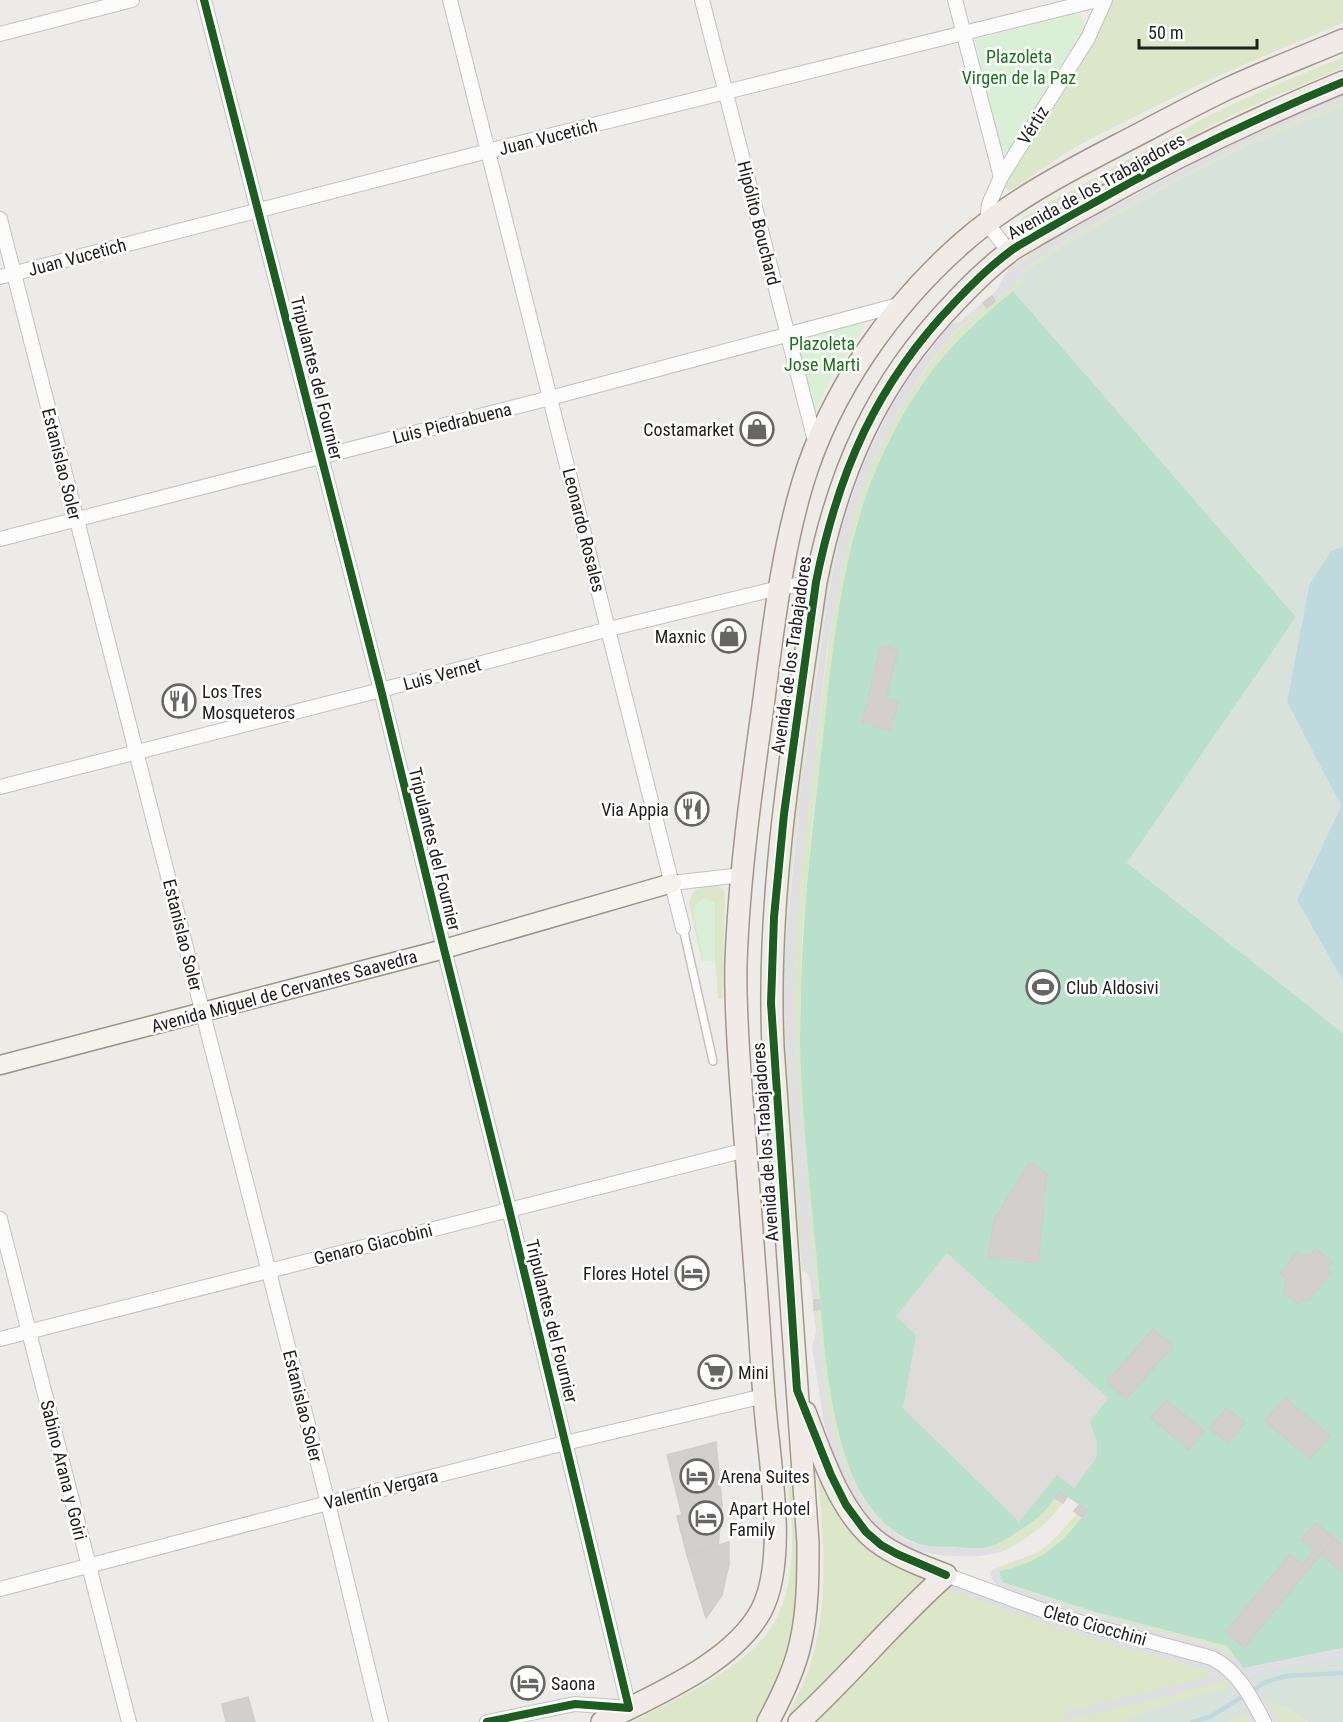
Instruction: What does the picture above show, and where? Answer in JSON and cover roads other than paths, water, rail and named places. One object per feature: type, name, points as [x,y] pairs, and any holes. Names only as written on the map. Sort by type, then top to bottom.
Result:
[{"type":"main road","name":"Avenida de los Trabajadores","points":[[602,1722],[695,1673],[726,1652],[741,1638],[761,1610],[769,1592],[773,1572],[775,1550],[772,1483],[746,1150],[737,1020],[736,965],[742,875],[779,588],[794,514],[816,445],[855,370],[902,304],[927,276],[987,223],[1065,174],[1204,101],[1343,40]]},
{"type":"main road","name":"Avenida de los Trabajadores","points":[[768,1722],[791,1674],[800,1647],[808,1587],[808,1543],[771,1003],[774,917],[784,814],[816,582],[823,545],[840,487],[858,441],[904,362],[938,319],[1009,252],[1121,187],[1197,147],[1343,82]]},
{"type":"main road","points":[[797,1390],[831,1475],[846,1505],[866,1532],[881,1545],[897,1554],[946,1575],[918,1600],[799,1722]]},
{"type":"street","points":[[0,34],[132,0]]},
{"type":"street","name":"Tripulantes del Fournier","points":[[204,0],[381,690],[630,1708]]},
{"type":"street","name":"Leonardo Rosales","points":[[450,0],[683,928]]},
{"type":"street","name":"Hipólito Bouchard","points":[[702,0],[816,445]]},
{"type":"street","points":[[955,0],[1001,177]]},
{"type":"street","name":"Juan Vucetich","points":[[7,275],[488,151],[1097,0]]},
{"type":"street","name":"Vértiz","points":[[987,223],[989,204],[1001,177],[1088,38],[1105,0]]},
{"type":"street","name":"Estanislao Soler","points":[[0,219],[7,275],[76,519],[137,752],[328,1503],[381,1722]]},
{"type":"street","points":[[987,223],[1009,252]]},
{"type":"street","name":"Luis Piedrabuena","points":[[0,539],[550,398],[902,304]]},
{"type":"street","name":"Luis Vernet","points":[[0,787],[609,629],[779,588],[816,582]]},
{"type":"street","name":"Avenida Miguel de Cervantes Saavedra","points":[[0,1065],[444,949],[672,883],[742,875]]},
{"type":"street","name":"Genaro Giacobini","points":[[0,1339],[746,1150]]},
{"type":"street","name":"Sabino Arana y Goiri","points":[[0,1219],[129,1722]]},
{"type":"street","name":"Valentín Vergara","points":[[0,1590],[328,1503],[764,1396]]},
{"type":"street","name":"Cleto Ciocchini","points":[[946,1575],[1089,1625],[1212,1658],[1240,1681],[1264,1722]]},
{"type":"street","points":[[487,1722],[575,1704],[630,1708]]},
{"type":"lane","name":"Leonardo Rosales","points":[[683,928],[712,1061]]},
{"type":"water","points":[[1343,546],[1343,981],[1297,900],[1341,806],[1287,702],[1309,585],[1331,551]]},
{"type":"waterway","points":[[1192,1722],[1210,1717],[1266,1682],[1286,1676],[1343,1673]]},
{"type":"place","name":"Costamarket","points":[[757,429]]},
{"type":"place","name":"Maxnic","points":[[729,636]]},
{"type":"place","name":"Los Tres Mosqueteros","points":[[179,701]]},
{"type":"place","name":"Via Appia","points":[[692,809]]},
{"type":"place","name":"Club Aldosivi","points":[[1043,987]]},
{"type":"place","name":"Flores Hotel","points":[[692,1273]]},
{"type":"place","name":"Mini","points":[[715,1372]]},
{"type":"place","name":"Arena Suites","points":[[697,1476]]},
{"type":"place","name":"Apart Hotel Family","points":[[706,1518]]},
{"type":"place","name":"Saona","points":[[528,1683]]},
{"type":"park label","name":"Plazoleta Virgen de la Paz","points":[[1019,66]]},
{"type":"park label","name":"Plazoleta Jose Marti","points":[[822,353]]}]
